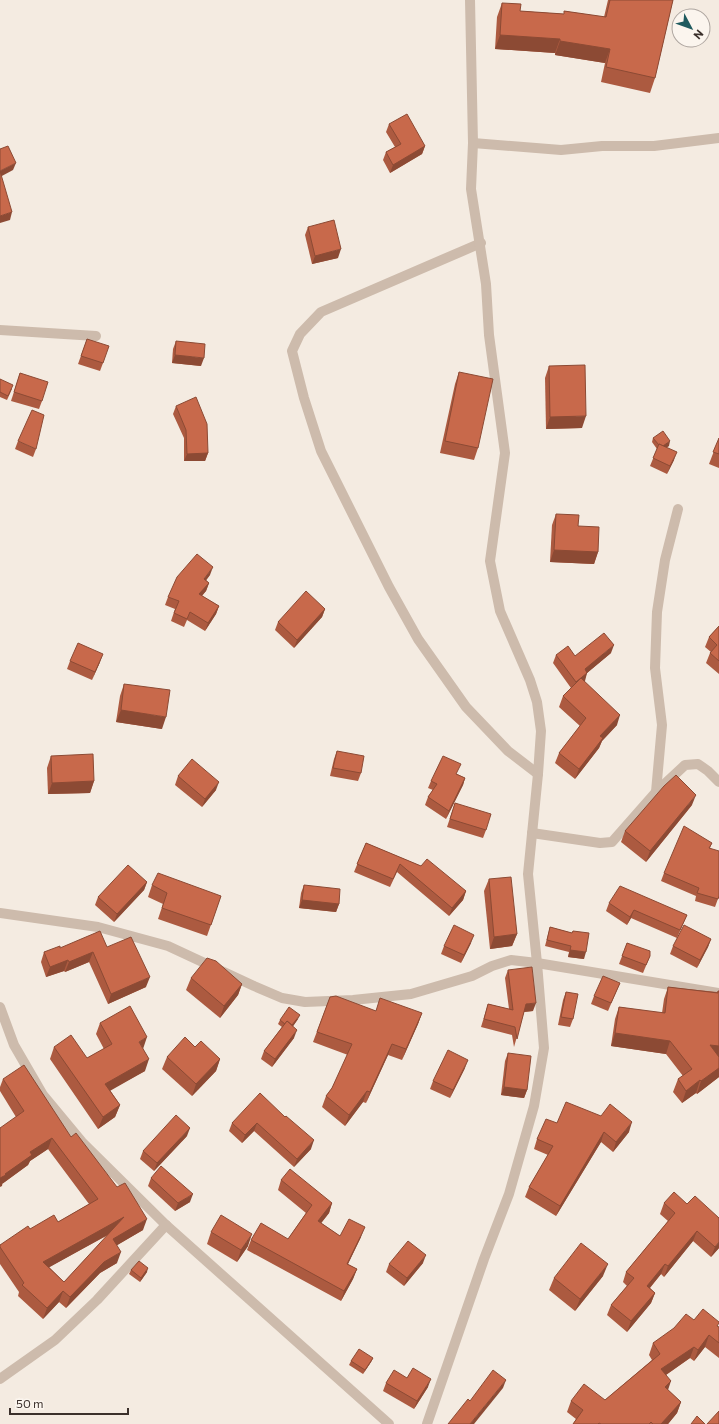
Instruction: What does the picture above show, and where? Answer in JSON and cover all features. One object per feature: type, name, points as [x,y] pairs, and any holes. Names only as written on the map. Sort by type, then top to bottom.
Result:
[{"type":"street","points":[[427,1424],[479,1273],[509,1194],[534,1106],[544,1048],[528,874],[541,731],[537,702],[530,680],[500,611],[490,560],[505,453],[489,336],[486,284],[481,243],[471,189],[473,143],[470,0]]},
{"type":"street","points":[[473,143],[561,150],[602,146],[654,146],[719,138]]},
{"type":"street","points":[[481,243],[321,312],[300,334],[292,351],[304,398],[322,450],[386,580],[418,639],[466,707],[508,751],[538,774]]},
{"type":"street","points":[[0,330],[96,336]]},
{"type":"street","points":[[656,792],[662,725],[655,668],[657,612],[665,560],[678,509]]},
{"type":"street","points":[[532,832],[600,843],[612,842],[656,792],[685,765],[698,764],[719,782]]},
{"type":"street","points":[[0,913],[98,927],[168,946],[282,998],[305,1002],[353,1000],[411,994],[472,976],[492,966],[511,960],[719,993]]},
{"type":"street","points":[[0,1007],[14,1045],[43,1095],[82,1142],[166,1225],[389,1424]]},
{"type":"street","points":[[0,1380],[56,1340],[97,1300],[166,1225]]},
{"type":"building","points":[[610,0],[673,0],[655,78],[606,67],[610,49],[560,41],[560,39],[500,35],[502,3],[521,4],[520,11],[564,14],[564,11],[606,17]]},
{"type":"building","points":[[407,114],[425,146],[393,165],[386,152],[401,144],[389,124]]},
{"type":"building","points":[[8,146],[16,163],[0,171],[0,149]]},
{"type":"building","points":[[0,171],[12,212],[0,216]]},
{"type":"building","points":[[334,220],[341,249],[315,256],[308,227]]},
{"type":"building","points":[[87,339],[109,346],[103,363],[81,356]]},
{"type":"building","points":[[176,341],[205,344],[204,358],[175,355]]},
{"type":"building","points":[[585,365],[586,416],[550,417],[549,366]]},
{"type":"building","points":[[459,372],[493,379],[478,448],[445,441]]},
{"type":"building","points":[[20,373],[48,382],[42,401],[14,392]]},
{"type":"building","points":[[0,379],[13,385],[8,396],[0,392]]},
{"type":"building","points":[[196,397],[207,424],[208,453],[187,454],[186,430],[176,406]]},
{"type":"building","points":[[32,410],[44,415],[36,449],[18,441]]},
{"type":"building","points":[[663,431],[670,441],[663,446],[659,445],[653,438]]},
{"type":"building","points":[[719,438],[719,454],[713,452]]},
{"type":"building","points":[[659,444],[677,452],[670,466],[653,458]]},
{"type":"building","points":[[556,514],[579,515],[578,526],[599,527],[598,552],[554,550]]},
{"type":"building","points":[[197,554],[213,567],[204,579],[209,583],[199,594],[219,606],[208,623],[190,612],[187,619],[174,613],[179,601],[168,597],[177,577]]},
{"type":"building","points":[[306,591],[325,609],[297,640],[278,622]]},
{"type":"building","points":[[719,626],[719,661],[710,653],[717,645],[709,637]]},
{"type":"building","points":[[604,633],[614,645],[585,669],[587,673],[576,682],[556,655],[568,646],[575,656]]},
{"type":"building","points":[[78,643],[103,654],[95,672],[70,661]]},
{"type":"building","points":[[581,678],[620,715],[600,736],[603,738],[579,769],[559,753],[586,718],[563,696]]},
{"type":"building","points":[[124,684],[170,690],[166,717],[121,710]]},
{"type":"building","points":[[337,751],[364,756],[361,773],[333,768]]},
{"type":"building","points":[[93,754],[94,781],[52,783],[51,756]]},
{"type":"building","points":[[443,756],[461,764],[456,774],[465,778],[449,811],[428,797],[437,784],[431,781]]},
{"type":"building","points":[[192,759],[219,782],[205,799],[178,776]]},
{"type":"building","points":[[676,775],[696,795],[650,851],[625,831],[664,786]]},
{"type":"building","points":[[455,803],[491,814],[486,830],[450,819]]},
{"type":"building","points":[[684,826],[712,843],[709,848],[719,851],[718,899],[697,893],[699,888],[664,873]]},
{"type":"building","points":[[366,843],[421,866],[427,859],[466,891],[452,908],[400,864],[393,879],[357,864]]},
{"type":"building","points":[[128,865],[147,882],[117,914],[98,897]]},
{"type":"building","points":[[158,873],[221,896],[211,925],[162,908],[167,893],[152,885]]},
{"type":"building","points":[[511,877],[517,934],[494,937],[489,879]]},
{"type":"building","points":[[304,885],[340,889],[339,904],[302,900]]},
{"type":"building","points":[[620,886],[687,915],[680,930],[634,910],[630,917],[609,903]]},
{"type":"building","points":[[454,925],[474,935],[464,955],[444,946]]},
{"type":"building","points":[[684,925],[711,939],[700,960],[673,946]]},
{"type":"building","points":[[550,927],[572,933],[573,931],[589,933],[586,952],[570,950],[571,946],[547,940]]},
{"type":"building","points":[[100,931],[107,947],[131,937],[150,977],[111,994],[93,952],[69,962],[68,960],[50,967],[44,952],[60,946],[60,948]]},
{"type":"building","points":[[627,943],[650,951],[650,956],[646,965],[622,956]]},
{"type":"building","points":[[207,958],[216,961],[242,984],[224,1006],[191,978]]},
{"type":"building","points":[[532,967],[536,1003],[526,1004],[517,1039],[515,1027],[484,1019],[488,1004],[513,1010],[508,970]]},
{"type":"building","points":[[603,976],[620,983],[611,1003],[594,996]]},
{"type":"building","points":[[668,987],[718,993],[719,991],[719,1046],[710,1045],[719,1057],[719,1068],[686,1091],[678,1079],[692,1069],[670,1041],[615,1033],[619,1007],[665,1013]]},
{"type":"building","points":[[566,992],[578,994],[573,1019],[561,1017]]},
{"type":"building","points":[[336,996],[376,1011],[380,998],[422,1013],[406,1049],[392,1044],[370,1092],[367,1091],[349,1115],[326,1096],[332,1088],[352,1044],[317,1032],[330,997]]},
{"type":"building","points":[[130,1006],[147,1037],[139,1042],[149,1059],[105,1084],[120,1105],[103,1117],[54,1047],[71,1035],[87,1058],[112,1044],[100,1023]]},
{"type":"building","points":[[289,1007],[300,1015],[292,1025],[287,1021],[285,1024],[280,1020]]},
{"type":"building","points":[[287,1021],[297,1030],[275,1059],[264,1051]]},
{"type":"building","points":[[185,1037],[195,1047],[201,1041],[220,1059],[196,1084],[167,1057]]},
{"type":"building","points":[[448,1050],[468,1060],[453,1090],[433,1081]]},
{"type":"building","points":[[508,1053],[531,1056],[527,1090],[504,1087]]},
{"type":"building","points":[[24,1065],[71,1137],[76,1133],[117,1187],[125,1183],[147,1219],[113,1239],[121,1252],[104,1262],[70,1297],[63,1291],[47,1308],[22,1285],[24,1283],[0,1245],[28,1226],[30,1229],[54,1215],[58,1222],[98,1199],[52,1138],[30,1152],[32,1155],[0,1178],[0,1128],[24,1111],[3,1079]],"holes":[[[124,1217],[64,1282],[43,1262]]]},
{"type":"building","points":[[260,1093],[285,1117],[286,1116],[314,1140],[297,1159],[257,1123],[245,1135],[232,1123]]},
{"type":"building","points":[[566,1102],[601,1116],[610,1104],[632,1122],[616,1142],[604,1132],[560,1206],[529,1187],[553,1146],[537,1139],[546,1119],[557,1123]]},
{"type":"building","points":[[176,1115],[190,1128],[157,1163],[143,1151]]},
{"type":"building","points":[[161,1166],[193,1194],[178,1203],[151,1178]]},
{"type":"building","points":[[290,1169],[332,1203],[318,1221],[340,1236],[349,1219],[365,1227],[347,1264],[357,1269],[344,1291],[251,1240],[261,1223],[288,1239],[312,1205],[281,1180]]},
{"type":"building","points":[[674,1192],[687,1204],[695,1196],[719,1218],[719,1242],[715,1247],[697,1231],[668,1266],[665,1264],[647,1286],[655,1293],[631,1321],[611,1305],[634,1278],[626,1272],[675,1213],[664,1203]]},
{"type":"building","points":[[221,1215],[252,1234],[241,1250],[211,1232]]},
{"type":"building","points":[[408,1241],[426,1255],[407,1278],[389,1264]]},
{"type":"building","points":[[581,1243],[608,1264],[580,1299],[554,1278]]},
{"type":"building","points":[[139,1261],[148,1268],[141,1278],[131,1270]]},
{"type":"building","points":[[703,1309],[719,1322],[717,1326],[719,1327],[719,1343],[709,1335],[698,1350],[694,1347],[661,1369],[671,1381],[665,1387],[681,1402],[661,1424],[653,1424],[651,1422],[649,1424],[573,1424],[583,1410],[571,1401],[584,1384],[605,1400],[660,1354],[653,1343],[674,1328],[686,1314],[694,1320]]},
{"type":"building","points":[[359,1349],[373,1358],[365,1370],[351,1361]]},
{"type":"building","points":[[413,1368],[431,1379],[417,1401],[386,1383],[394,1370],[407,1378]]},
{"type":"building","points":[[493,1370],[506,1380],[470,1424],[448,1424],[468,1399],[470,1401]]},
{"type":"building","points":[[719,1411],[719,1424],[707,1424]]},
{"type":"building","points":[[697,1416],[705,1424],[691,1424]]}]
